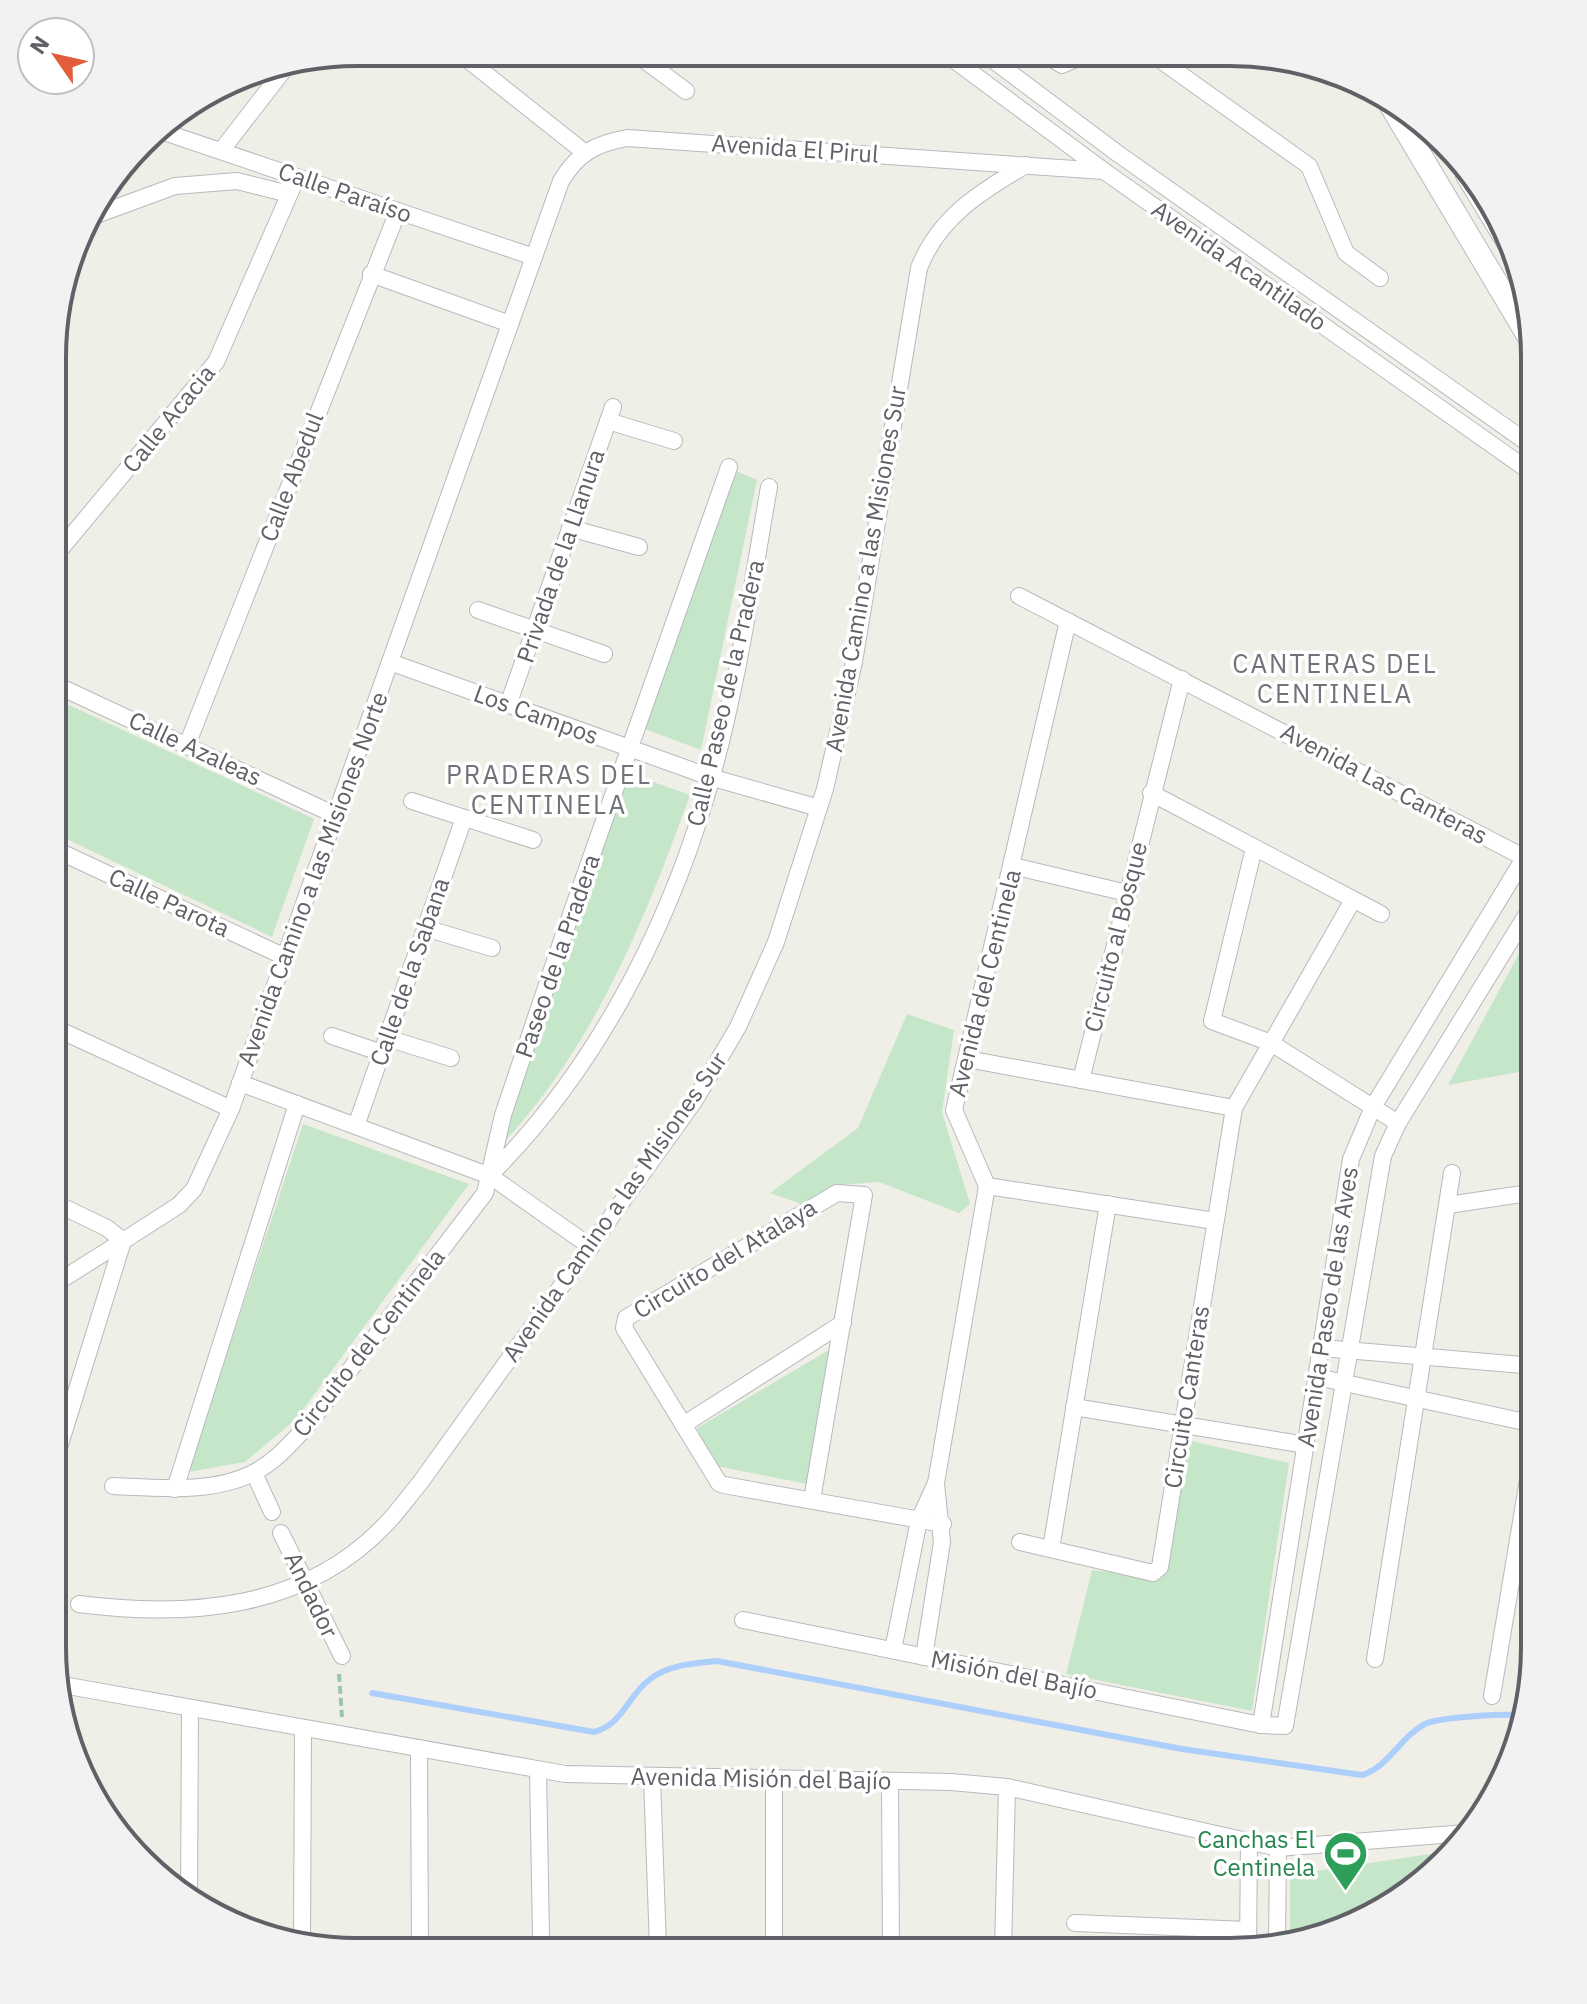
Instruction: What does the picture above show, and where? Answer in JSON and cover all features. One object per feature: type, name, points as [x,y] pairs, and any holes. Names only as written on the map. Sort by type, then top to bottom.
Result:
[{"type":"main road","points":[[1400,121],[1519,321]]},
{"type":"main road","points":[[1485,264],[1503,256]]},
{"type":"street","points":[[476,66],[584,152],[561,181],[534,257]]},
{"type":"street","points":[[653,66],[686,91]]},
{"type":"street","name":"Avenida Acantilado","points":[[962,66],[1104,171],[1521,465]]},
{"type":"street","name":"Avenida Acantilado","points":[[1001,66],[1117,153],[1521,438]]},
{"type":"street","points":[[1169,66],[1309,166],[1346,253],[1380,278]]},
{"type":"street","points":[[221,151],[278,77]]},
{"type":"street","name":"Calle Paraíso","points":[[170,134],[534,257]]},
{"type":"street","name":"Avenida El Pirul","points":[[584,152],[598,143],[627,138],[1104,171]]},
{"type":"street","points":[[1104,171],[1117,153]]},
{"type":"street","name":"Avenida Camino a las Misiones Sur","points":[[79,1604],[116,1609],[226,1606],[261,1600],[305,1584],[355,1553],[386,1525],[695,1100],[738,1027],[776,942],[819,808],[854,662],[919,268],[936,233],[950,218],[985,190],[1026,165]]},
{"type":"street","name":"Calle Acacia","points":[[66,543],[216,362],[297,177]]},
{"type":"street","points":[[105,212],[175,186],[237,181],[289,194]]},
{"type":"street","name":"Calle Abedul","points":[[187,745],[398,211]]},
{"type":"street","name":"Avenida Camino a las Misiones Norte","points":[[66,1277],[179,1205],[194,1189],[231,1109],[534,257]]},
{"type":"street","points":[[371,274],[510,324]]},
{"type":"street","name":"Privada de la Llanura","points":[[508,705],[610,414],[674,441]]},
{"type":"street","name":"Paseo de la Pradera","points":[[490,1176],[503,1115],[729,467]]},
{"type":"street","name":"Calle Paseo de la Pradera","points":[[490,1176],[529,1137],[618,1004],[686,859],[710,777],[748,608],[769,487]]},
{"type":"street","points":[[570,528],[639,547]]},
{"type":"street","name":"Avenida Las Canteras","points":[[1019,596],[1521,855]]},
{"type":"street","points":[[478,610],[604,654]]},
{"type":"street","name":"Avenida del Centinela","points":[[987,1186],[954,1110],[1068,621]]},
{"type":"street","name":"Los Campos","points":[[390,662],[710,777],[819,808]]},
{"type":"street","name":"Circuito al Bosque","points":[[1081,1080],[1182,679]]},
{"type":"street","name":"Calle Azaleas","points":[[66,690],[335,815]]},
{"type":"street","points":[[1151,793],[1381,914]]},
{"type":"street","points":[[412,801],[533,840]]},
{"type":"street","name":"Calle de la Sabana","points":[[356,1126],[464,818]]},
{"type":"street","points":[[1254,848],[1212,1021],[1271,1043],[1398,1123]]},
{"type":"street","name":"Calle Parota","points":[[66,855],[285,957]]},
{"type":"street","points":[[1013,866],[1127,893]]},
{"type":"street","name":"Avenida Paseo de las Aves","points":[[1261,1725],[1351,1159],[1373,1107],[1463,960],[1521,873]]},
{"type":"street","points":[[893,1650],[919,1520],[936,1483],[987,1186],[1215,1221],[1234,1108],[1353,900]]},
{"type":"street","name":"Avenida Paseo de las Aves","points":[[1285,1726],[1378,1177],[1398,1123],[1521,924]]},
{"type":"street","points":[[425,928],[492,948]]},
{"type":"street","points":[[1463,960],[1489,976]]},
{"type":"street","points":[[66,1033],[231,1109]]},
{"type":"street","points":[[332,1036],[451,1058]]},
{"type":"street","points":[[967,1059],[1234,1108]]},
{"type":"street","points":[[240,1083],[490,1176],[591,1247]]},
{"type":"street","points":[[175,1489],[297,1104]]},
{"type":"street","points":[[1375,1659],[1452,1173]]},
{"type":"street","name":"Circuito del Centinela","points":[[113,1486],[175,1489],[254,1473],[280,1455],[307,1426],[485,1193],[490,1176]]},
{"type":"street","name":"Circuito del Atalaya","points":[[812,1500],[864,1195],[837,1193],[626,1318],[624,1328],[719,1483],[943,1524]]},
{"type":"street","points":[[1448,1205],[1521,1194]]},
{"type":"street","points":[[1051,1549],[1108,1204]]},
{"type":"street","points":[[66,1208],[107,1228],[123,1241],[66,1425]]},
{"type":"street","name":"Circuito Canteras","points":[[1020,1542],[1157,1572],[1215,1221]]},
{"type":"street","points":[[683,1425],[843,1323]]},
{"type":"street","points":[[1322,1348],[1350,1353],[1521,1365]]},
{"type":"street","points":[[1317,1377],[1345,1380],[1415,1400],[1521,1421]]},
{"type":"street","points":[[1074,1407],[1306,1445]]},
{"type":"street","points":[[254,1473],[272,1512]]},
{"type":"street","points":[[924,1657],[943,1524],[936,1483]]},
{"type":"street","points":[[1492,1696],[1521,1522]]},
{"type":"street","name":"Andador","points":[[281,1533],[342,1656]]},
{"type":"street","name":"Misión del Bajío","points":[[743,1620],[1261,1725],[1285,1726]]},
{"type":"street","name":"Avenida Misión del Bajío","points":[[68,1686],[538,1770],[595,1777],[890,1781],[1007,1787],[1278,1848],[1453,1834]]},
{"type":"street","points":[[189,1885],[190,1708]]},
{"type":"street","points":[[302,1932],[303,1728]]},
{"type":"street","points":[[419,1748],[420,1938]]},
{"type":"street","points":[[538,1770],[541,1937]]},
{"type":"street","points":[[652,1778],[658,1938]]},
{"type":"street","points":[[774,1779],[774,1938]]},
{"type":"street","points":[[890,1781],[891,1938]]},
{"type":"street","points":[[1003,1938],[1007,1787]]},
{"type":"street","points":[[1248,1937],[1249,1842]]},
{"type":"street","points":[[1277,1934],[1278,1848]]},
{"type":"street","points":[[1075,1923],[1248,1930]]},
{"type":"path","points":[[342,1656],[338,1676],[343,1735]]},
{"type":"green space","points":[[729,468],[757,480],[701,750],[645,729]]},
{"type":"green space","points":[[66,704],[314,819],[272,937],[66,839]]},
{"type":"green space","points":[[628,773],[690,795],[655,887],[615,977],[566,1063],[505,1141],[508,1112]]},
{"type":"green space","points":[[1521,950],[1521,1072],[1448,1085]]},
{"type":"green space","points":[[907,1014],[954,1030],[942,1112],[970,1204],[959,1213],[879,1182],[838,1185],[807,1206],[770,1193],[858,1128]]},
{"type":"green space","points":[[303,1124],[469,1184],[297,1418],[245,1462],[188,1472]]},
{"type":"green space","points":[[829,1350],[807,1484],[711,1465],[697,1428]]},
{"type":"green space","points":[[1187,1440],[1289,1463],[1252,1711],[1066,1674],[1092,1570],[1162,1578]]},
{"type":"green space","name":"Canchas El Centinela","points":[[1434,1855],[1376,1899],[1324,1923],[1290,1931],[1290,1875]]},
{"type":"waterway","points":[[372,1693],[594,1732],[612,1723],[656,1675],[682,1666],[717,1661],[1182,1749],[1362,1775],[1380,1765],[1408,1736],[1425,1724],[1474,1716],[1512,1715]]},
{"type":"place","name":"Canchas El Centinela","points":[[1346,1893]]},
{"type":"district","name":"CANTERAS DEL CENTINELA","points":[[1335,679]]},
{"type":"district","name":"PRADERAS DEL CENTINELA","points":[[549,790]]}]
